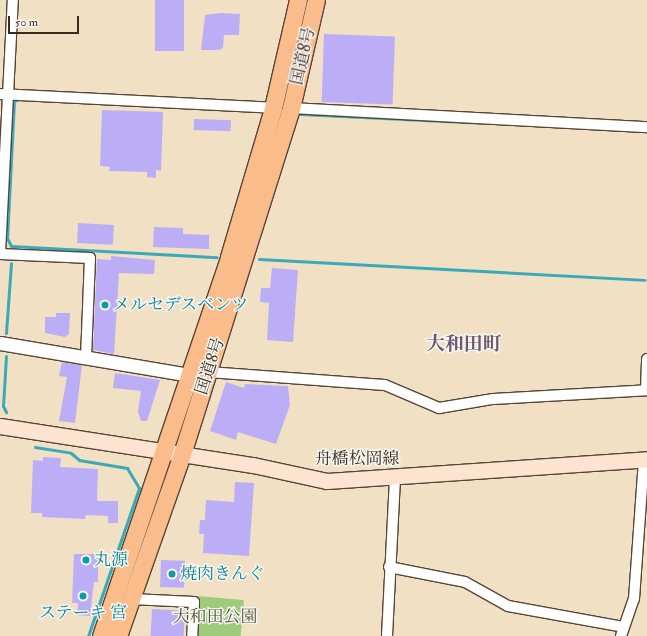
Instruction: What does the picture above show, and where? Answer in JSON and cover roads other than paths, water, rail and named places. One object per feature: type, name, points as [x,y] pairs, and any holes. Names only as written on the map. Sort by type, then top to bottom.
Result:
[{"type":"highway","name":"国道8号","points":[[101,636],[190,375],[272,108],[298,0]]},
{"type":"highway","name":"国道8号","points":[[118,636],[182,454],[291,108],[316,0]]},
{"type":"main road","name":"舟橋松岡線","points":[[0,426],[182,454],[327,481],[396,478],[646,459]]},
{"type":"street","points":[[13,0],[4,95],[0,254],[90,258],[86,357]]},
{"type":"street","points":[[4,95],[272,108]]},
{"type":"street","points":[[291,108],[647,127]]},
{"type":"street","points":[[0,343],[190,375]]},
{"type":"street","points":[[208,372],[385,385],[439,408],[493,399],[646,390],[647,359]]},
{"type":"street","points":[[389,567],[465,582],[508,606],[622,632],[634,599],[644,536],[646,459]]},
{"type":"street","points":[[387,636],[389,567],[396,478]]},
{"type":"street","points":[[131,599],[194,602],[192,636]]},
{"type":"waterway","points":[[19,99],[14,101],[7,238],[11,246],[217,257]]},
{"type":"waterway","points":[[300,114],[481,123]]},
{"type":"waterway","points":[[259,259],[644,280]]},
{"type":"waterway","points":[[6,333],[11,263]]},
{"type":"waterway","points":[[6,356],[3,406],[6,412]]},
{"type":"waterway","points":[[35,447],[71,453],[79,460],[127,468],[139,488],[88,636]]},
{"type":"place","name":"メルセデスベンツ","points":[[105,305]]},
{"type":"place","name":"丸源","points":[[86,560]]},
{"type":"place","name":"焼肉きんぐ","points":[[172,574]]},
{"type":"place","name":"ステーキ 宮","points":[[83,596]]},
{"type":"district","name":"大和田町","points":[[464,345]]},
{"type":"park label","name":"大和田公園","points":[[215,617]]}]
